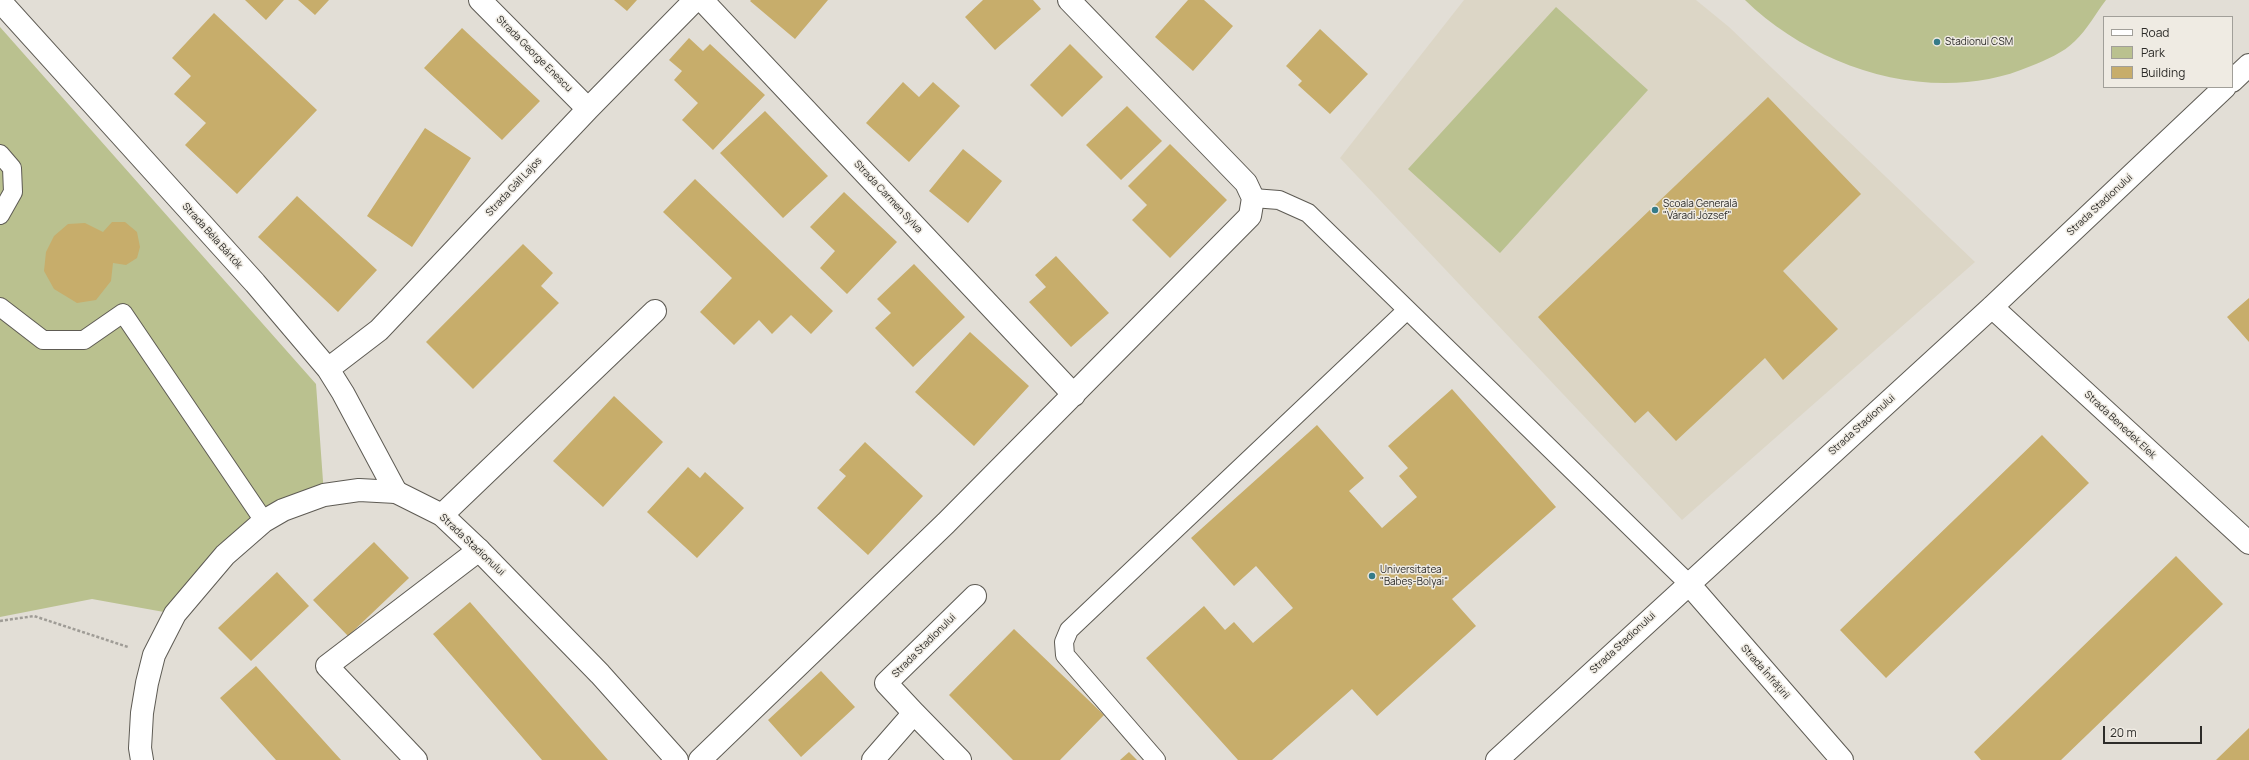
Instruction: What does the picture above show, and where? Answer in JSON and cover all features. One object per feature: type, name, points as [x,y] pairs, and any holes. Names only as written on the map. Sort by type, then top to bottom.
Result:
[{"type":"street","name":"Strada George Enescu","points":[[480,0],[588,108]]},
{"type":"street","name":"Strada Gáll Lajos","points":[[328,369],[379,330],[588,108],[695,0]]},
{"type":"street","name":"Strada Carmen Sylva","points":[[702,0],[1074,395]]},
{"type":"street","points":[[700,760],[946,523],[1250,216],[1253,198],[1246,183],[1069,0]]},
{"type":"street","name":"Strada Béla Bártók","points":[[0,1],[255,283],[328,369],[344,393],[396,492]]},
{"type":"street","points":[[2233,80],[2249,65]]},
{"type":"street","name":"Strada Stadionului","points":[[1497,760],[1992,307],[2224,88]]},
{"type":"street","name":"Strada Benedek Elek","points":[[1992,307],[2249,543]]},
{"type":"street","points":[[442,515],[655,311]]},
{"type":"street","name":"Strada Stadionului","points":[[142,760],[140,748],[142,713],[154,656],[175,614],[225,555],[264,521],[283,510],[324,495],[359,490],[396,492],[442,515],[479,550],[600,674],[677,760]]},
{"type":"street","points":[[416,760],[327,666],[479,550]]},
{"type":"street","name":"Strada Înfrățirii","points":[[1688,584],[1842,760]]},
{"type":"street","name":"Strada Stadionului","points":[[960,760],[886,684],[975,596]]},
{"type":"street","points":[[873,760],[914,713]]},
{"type":"lane","points":[[0,154],[12,168],[13,192],[0,216]]},
{"type":"lane","points":[[1253,198],[1279,200],[1308,213],[1688,584]]},
{"type":"lane","points":[[0,307],[43,340],[84,340],[123,313],[264,521]]},
{"type":"lane","points":[[1156,760],[1065,654],[1064,642],[1069,630],[1407,310]]},
{"type":"path","points":[[0,621],[34,616],[154,656]]},
{"type":"shaded area","name":"Școala Generală \"Váradi József\"","points":[[1464,0],[1696,0],[1729,27],[1975,262],[1682,520],[1340,158]]},
{"type":"green space","name":"Stadionul CSM","points":[[1745,0],[2106,0],[2079,37],[2054,56],[2031,66],[1994,78],[1956,83],[1918,82],[1879,75],[1842,62],[1807,46],[1774,25]]},
{"type":"green space","points":[[1556,7],[1648,90],[1500,253],[1408,169]]},
{"type":"green space","points":[[0,27],[316,384],[324,495],[283,510],[175,614],[92,599],[0,617]]},
{"type":"building","points":[[245,0],[284,0],[266,20]]},
{"type":"building","points":[[298,0],[329,0],[315,15]]},
{"type":"building","points":[[614,0],[637,0],[627,11]]},
{"type":"building","points":[[828,0],[795,39],[750,1]]},
{"type":"building","points":[[983,0],[1033,0],[1041,9],[995,50],[965,17]]},
{"type":"building","points":[[1188,0],[1204,0],[1233,26],[1193,71],[1155,37]]},
{"type":"building","points":[[214,13],[317,110],[237,194],[185,145],[206,123],[174,94],[191,76],[172,58]]},
{"type":"building","points":[[462,28],[540,101],[502,140],[424,68]]},
{"type":"building","points":[[1320,29],[1368,74],[1330,114],[1298,85],[1302,81],[1286,66]]},
{"type":"building","points":[[689,38],[703,51],[710,44],[765,95],[713,150],[682,120],[698,103],[674,80],[682,71],[669,60]]},
{"type":"building","points":[[1070,44],[1103,77],[1062,117],[1030,85]]},
{"type":"building","points":[[903,82],[919,97],[933,82],[960,106],[909,162],[866,123]]},
{"type":"building","points":[[1768,97],[1861,194],[1783,271],[1838,329],[1783,380],[1765,358],[1676,441],[1648,411],[1635,423],[1538,317]]},
{"type":"building","points":[[1127,106],[1162,141],[1121,180],[1086,145]]},
{"type":"building","points":[[765,111],[828,176],[783,218],[720,153]]},
{"type":"building","points":[[425,128],[471,158],[412,247],[367,216]]},
{"type":"building","points":[[1170,144],[1227,200],[1170,258],[1132,220],[1147,205],[1128,186]]},
{"type":"building","points":[[963,149],[1002,181],[968,223],[929,191]]},
{"type":"building","points":[[695,179],[833,311],[811,334],[791,315],[772,334],[759,320],[734,345],[700,312],[732,278],[663,212]]},
{"type":"building","points":[[844,192],[897,242],[847,294],[820,268],[835,251],[810,227]]},
{"type":"building","points":[[297,196],[377,270],[338,312],[258,237]]},
{"type":"building","points":[[112,222],[125,222],[137,232],[140,247],[137,258],[126,265],[113,263],[111,281],[96,300],[77,303],[54,289],[44,271],[46,252],[54,236],[68,224],[85,223],[103,232]]},
{"type":"building","points":[[523,244],[553,273],[541,286],[559,303],[473,389],[426,342]]},
{"type":"building","points":[[1056,256],[1109,313],[1071,347],[1029,302],[1046,287],[1035,275]]},
{"type":"building","points":[[914,264],[965,317],[913,367],[875,328],[891,313],[877,299]]},
{"type":"building","points":[[2249,298],[2249,342],[2227,317]]},
{"type":"building","points":[[970,332],[1029,386],[974,446],[915,392]]},
{"type":"building","name":"Universitatea \"Babeș-Bolyai\"","points":[[1452,389],[1556,507],[1452,599],[1476,626],[1377,716],[1352,689],[1272,760],[1238,760],[1146,658],[1204,606],[1225,630],[1234,622],[1253,643],[1293,608],[1256,566],[1234,586],[1191,538],[1317,425],[1364,478],[1349,491],[1382,528],[1417,497],[1399,476],[1408,468],[1388,446]]},
{"type":"building","points":[[614,396],[663,442],[603,507],[553,461]]},
{"type":"building","points":[[2042,435],[2089,483],[1886,678],[1840,630]]},
{"type":"building","points":[[865,442],[923,496],[868,555],[817,508],[846,476],[839,470]]},
{"type":"building","points":[[688,467],[700,478],[705,472],[744,508],[697,558],[647,512]]},
{"type":"building","points":[[374,542],[409,578],[348,636],[313,600]]},
{"type":"building","points":[[2176,556],[2223,604],[2061,760],[1981,760],[1974,752]]},
{"type":"building","points":[[277,572],[309,606],[251,661],[218,628]]},
{"type":"building","points":[[470,602],[608,760],[542,760],[433,634]]},
{"type":"building","points":[[1014,629],[1104,715],[1060,760],[1013,760],[949,695]]},
{"type":"building","points":[[256,666],[341,760],[276,760],[220,698]]},
{"type":"building","points":[[821,671],[855,707],[801,757],[768,720]]},
{"type":"building","points":[[2249,728],[2249,760],[2216,760]]},
{"type":"building","points":[[1129,752],[1137,760],[1120,760]]},
{"type":"place","name":"Stadionul CSM","points":[[1937,42]]},
{"type":"place","name":"Școala Generală \"Váradi József\"","points":[[1655,210]]},
{"type":"place","name":"Universitatea \"Babeș-Bolyai\"","points":[[1372,576]]}]
